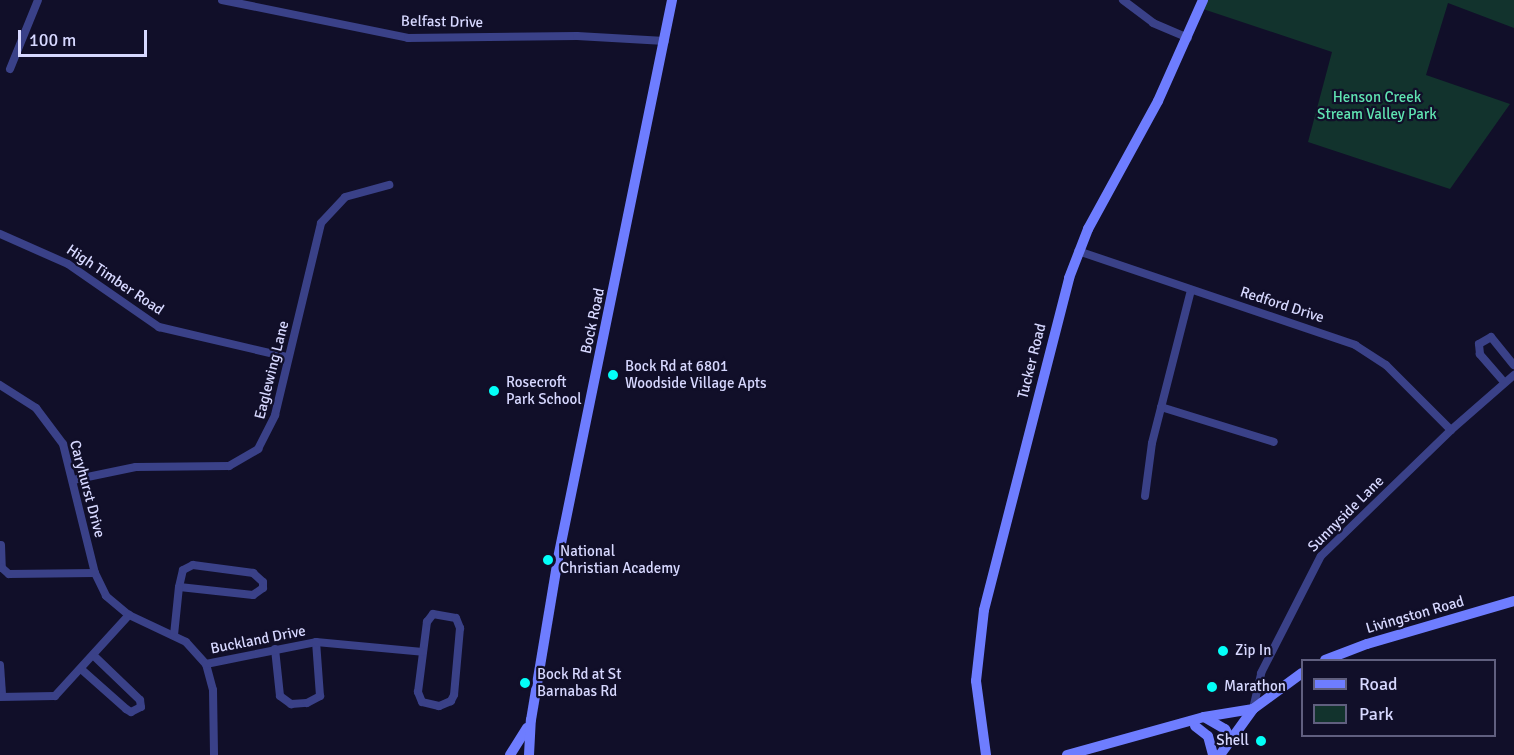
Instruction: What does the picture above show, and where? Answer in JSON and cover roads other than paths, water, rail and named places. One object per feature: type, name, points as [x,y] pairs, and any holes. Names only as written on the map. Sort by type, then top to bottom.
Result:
[{"type":"main road","name":"Bock Road","points":[[529,755],[531,720],[564,528],[672,0]]},
{"type":"main road","name":"Tucker Road","points":[[986,755],[976,681],[984,610],[1078,251],[1188,38],[1203,0]]},
{"type":"main road","name":"Livingston Road","points":[[1328,659],[1367,644],[1514,601]]},
{"type":"main road","points":[[1220,755],[1253,709],[1301,674]]},
{"type":"main road","points":[[1067,755],[1253,709]]},
{"type":"main road","points":[[510,755],[531,720]]},
{"type":"main road","points":[[1196,722],[1226,729],[1230,738]]},
{"type":"main road","points":[[1196,722],[1208,736],[1213,755]]},
{"type":"street","points":[[10,69],[38,0]]},
{"type":"street","name":"Belfast Drive","points":[[222,0],[247,2],[408,38],[577,36],[664,41]]},
{"type":"street","points":[[1123,0],[1153,23],[1188,38]]},
{"type":"street","name":"Eaglewing Lane","points":[[73,480],[136,467],[222,467],[241,462],[258,448],[271,429],[287,357],[324,217],[352,193],[389,185]]},
{"type":"street","name":"High Timber Road","points":[[0,234],[68,264],[159,327],[287,357]]},
{"type":"street","name":"Redford Drive","points":[[1078,251],[1361,348],[1386,365],[1451,430]]},
{"type":"street","points":[[1145,496],[1161,407],[1191,290]]},
{"type":"street","points":[[1504,382],[1480,354],[1479,344],[1491,337],[1514,364]]},
{"type":"street","name":"Sunnyside Lane","points":[[1253,709],[1261,673],[1321,556],[1451,430],[1514,375]]},
{"type":"street","name":"Caryhurst Drive","points":[[0,385],[26,399],[48,420],[63,444],[95,573],[106,596],[129,615],[174,635],[194,649],[206,664]]},
{"type":"street","points":[[1161,407],[1274,442]]},
{"type":"street","points":[[1,545],[2,568],[9,574],[95,573]]},
{"type":"street","points":[[174,635],[179,587],[183,570],[193,565],[253,573],[263,582],[262,588],[253,595],[179,587]]},
{"type":"street","points":[[438,614],[456,618],[460,628],[454,695],[446,705],[427,704],[419,698],[423,652],[429,617],[438,614]]},
{"type":"street","points":[[0,664],[1,697],[53,697],[129,615]]},
{"type":"street","points":[[275,649],[280,696],[291,704],[307,704],[320,696],[316,642]]},
{"type":"street","name":"Buckland Drive","points":[[206,664],[316,642],[423,652]]},
{"type":"street","points":[[81,669],[126,709],[137,711],[142,703],[93,655]]},
{"type":"street","points":[[206,664],[213,690],[214,755]]},
{"type":"place","name":"Bock Rd at 6801 Woodside Village Apts","points":[[613,375]]},
{"type":"place","name":"Rosecroft Park School","points":[[494,391]]},
{"type":"place","name":"National Christian Academy","points":[[548,560]]},
{"type":"place","name":"Zip In","points":[[1223,651]]},
{"type":"place","name":"Bock Rd at St Barnabas Rd","points":[[525,683]]},
{"type":"place","name":"Marathon","points":[[1212,687]]},
{"type":"place","name":"Shell","points":[[1261,741]]},
{"type":"park label","name":"Henson Creek Stream Valley Park","points":[[1377,106]]}]
